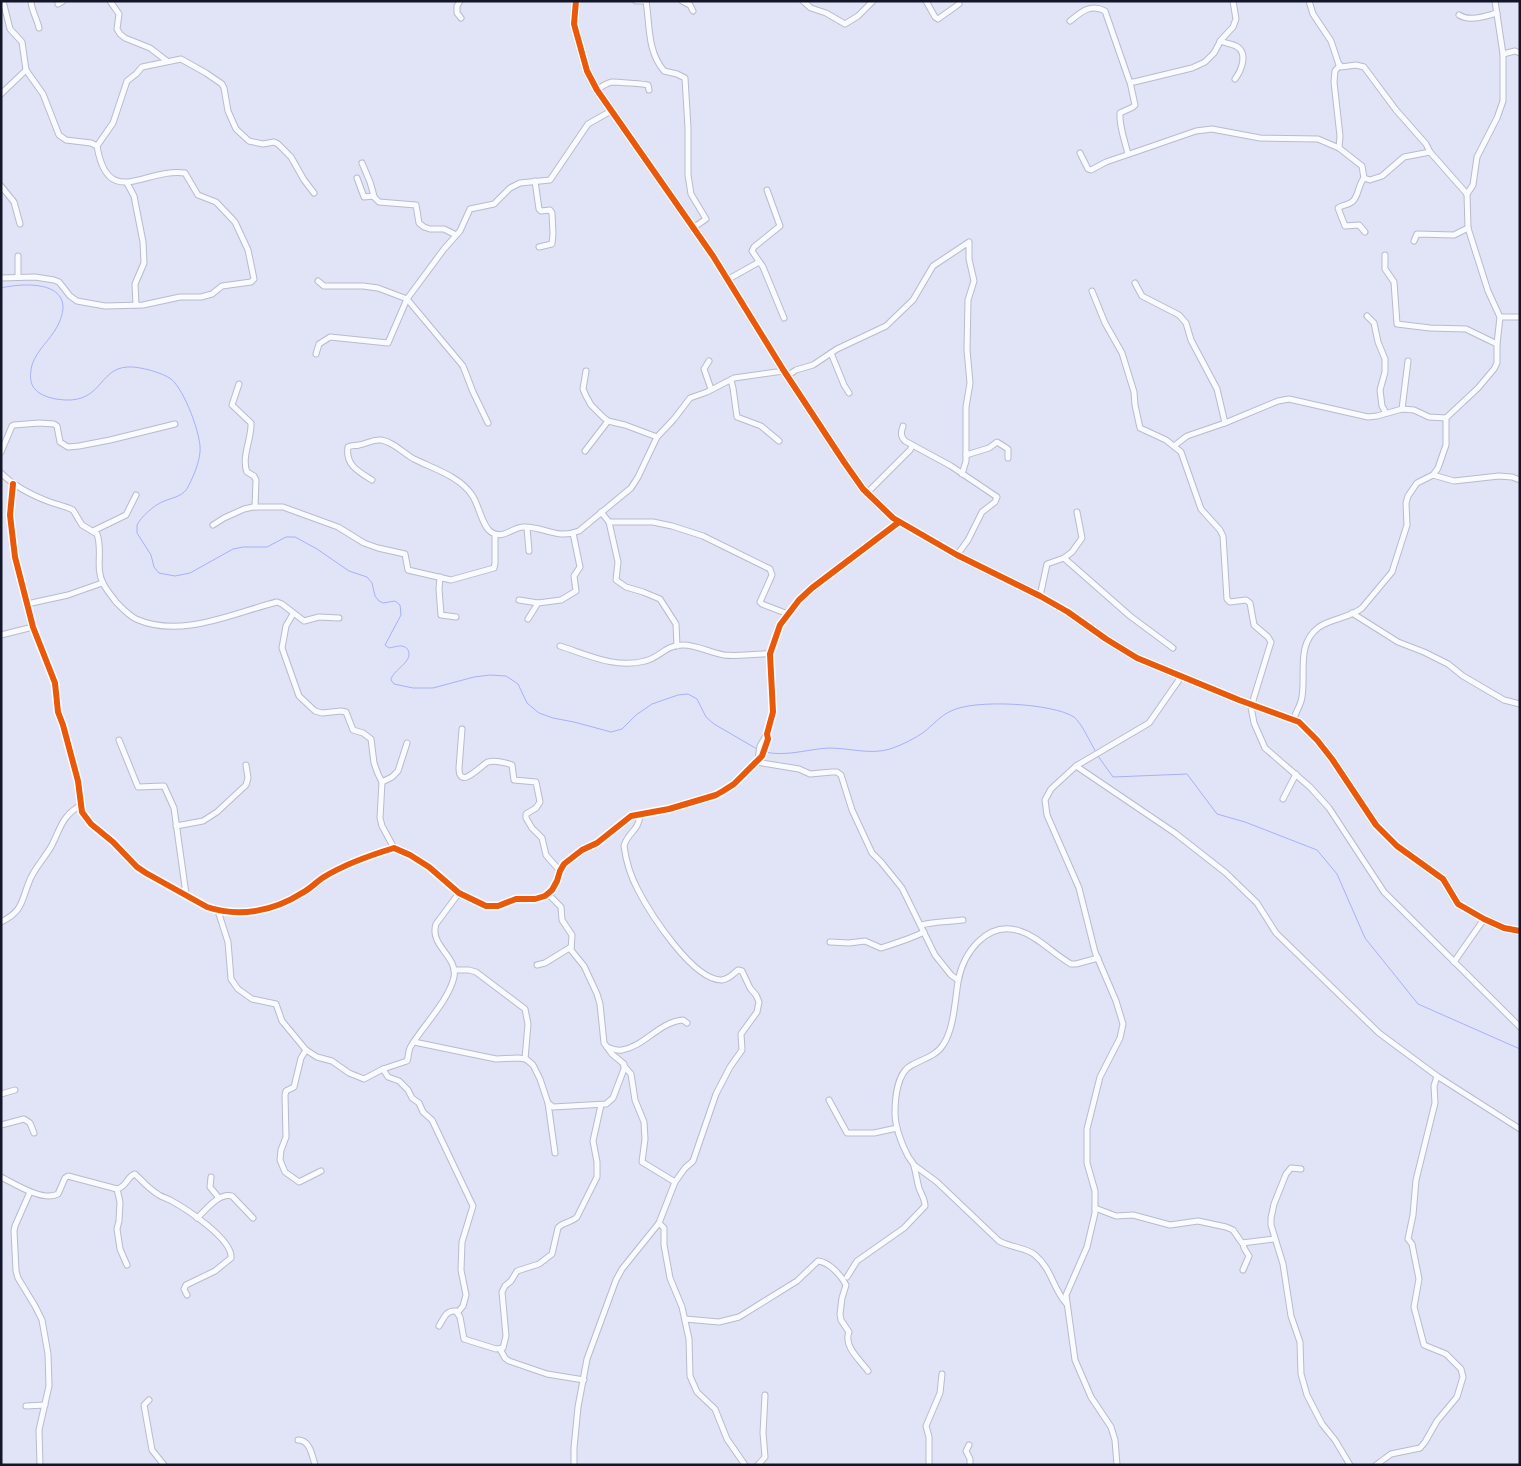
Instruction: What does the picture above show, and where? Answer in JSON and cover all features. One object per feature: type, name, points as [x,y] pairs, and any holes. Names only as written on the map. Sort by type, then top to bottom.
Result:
[{"type":"street","points":[[3,1],[10,29],[22,42],[26,70],[43,94],[59,135],[66,140],[91,143],[97,146]]},
{"type":"street","points":[[31,1],[31,7],[35,12],[39,28]]},
{"type":"street","points":[[110,1],[119,14],[117,29],[120,34],[125,38],[150,48],[167,61]]},
{"type":"street","points":[[460,1],[457,6],[457,13],[461,18]]},
{"type":"street","points":[[576,1],[574,24],[588,71],[597,90],[713,256],[786,374],[844,462],[867,493],[899,522],[956,555],[1040,596],[1068,612],[1137,658],[1252,705],[1294,719],[1317,740],[1332,759],[1376,825],[1397,846],[1442,878],[1458,904],[1504,928],[1520,931]]},
{"type":"street","points":[[636,1],[645,1],[649,19],[649,37],[655,57],[664,71],[685,78],[688,175],[691,194],[706,219],[693,228]]},
{"type":"street","points":[[682,1],[690,5],[693,11]]},
{"type":"street","points":[[803,1],[811,8],[826,13],[845,24],[858,16],[873,1]]},
{"type":"street","points":[[926,1],[938,19],[959,4]]},
{"type":"street","points":[[1130,82],[1200,65],[1210,58],[1220,41],[1234,24],[1236,14],[1233,1]]},
{"type":"street","points":[[1309,1],[1312,14],[1331,41],[1340,66]]},
{"type":"street","points":[[1294,719],[1301,703],[1302,658],[1307,642],[1318,628],[1329,621],[1362,608],[1392,572],[1407,525],[1406,503],[1408,496],[1417,483],[1433,475],[1445,448],[1446,418],[1478,388],[1497,363],[1500,316],[1488,291],[1468,228],[1467,194],[1473,185],[1477,158],[1497,118],[1502,101],[1503,54],[1495,1]]},
{"type":"street","points":[[1070,21],[1095,4],[1106,12],[1130,82],[1135,105],[1120,113],[1121,129],[1128,154]]},
{"type":"street","points":[[1459,15],[1464,18],[1477,18],[1497,13]]},
{"type":"street","points":[[1220,41],[1237,46],[1241,52],[1242,68],[1235,79]]},
{"type":"street","points":[[1503,54],[1515,51],[1520,53]]},
{"type":"street","points":[[1,278],[35,277],[54,280],[62,285],[70,296],[81,302],[105,306],[150,304],[180,297],[208,295],[222,286],[251,282],[254,279],[248,250],[235,222],[216,202],[198,196],[185,173],[163,175],[128,183],[115,181],[106,174],[99,158],[97,146],[112,126],[129,79],[142,67],[167,61],[183,60],[222,84],[228,111],[236,129],[249,141],[258,144],[274,142],[278,144],[291,157],[314,193]]},
{"type":"street","points":[[1340,66],[1356,65],[1364,67],[1396,110],[1426,144],[1430,152],[1467,194]]},
{"type":"street","points":[[1339,148],[1340,136],[1334,82],[1335,71],[1340,66]]},
{"type":"street","points":[[1,94],[26,70]]},
{"type":"street","points":[[597,90],[611,82],[644,83],[648,85],[649,90]]},
{"type":"street","points":[[316,354],[319,344],[330,337],[388,343],[407,299],[456,235],[470,209],[494,204],[510,188],[520,183],[552,179],[588,124],[611,111]]},
{"type":"street","points":[[1080,154],[1088,169],[1092,170],[1106,162],[1196,131],[1212,129],[1260,138],[1312,138],[1339,148],[1364,167],[1364,178],[1354,200],[1338,208],[1345,226],[1359,225],[1365,232]]},
{"type":"street","points":[[1364,178],[1370,180],[1377,179],[1404,157],[1430,152]]},
{"type":"street","points":[[362,163],[377,201],[416,205],[420,223],[424,227],[444,229],[456,235]]},
{"type":"street","points":[[358,178],[364,197],[374,196]]},
{"type":"street","points":[[535,181],[539,209],[541,211],[550,210],[552,213],[552,244],[539,247]]},
{"type":"street","points":[[128,183],[134,196],[143,242],[144,263],[135,282],[136,305]]},
{"type":"street","points":[[1,186],[14,202],[20,224]]},
{"type":"street","points":[[767,190],[780,226],[752,249],[763,267],[784,318]]},
{"type":"street","points":[[1414,241],[1417,234],[1454,235],[1468,228]]},
{"type":"street","points":[[372,480],[361,474],[351,464],[348,447],[374,440],[391,443],[415,459],[446,474],[465,487],[478,504],[488,531],[495,535],[509,533],[520,527],[556,534],[579,531],[626,493],[636,482],[657,437],[690,398],[740,376],[786,374],[813,365],[831,353],[886,326],[913,300],[933,266],[969,242],[969,259],[974,281],[968,300],[967,350],[970,383],[965,411],[966,455],[962,474]]},
{"type":"street","points":[[1385,255],[1385,269],[1394,282],[1397,324],[1430,328],[1466,329],[1497,344]]},
{"type":"street","points":[[18,256],[18,278]]},
{"type":"street","points":[[727,280],[759,262]]},
{"type":"street","points":[[318,281],[324,286],[370,287],[407,299],[463,366],[488,423]]},
{"type":"street","points":[[1135,283],[1142,296],[1179,314],[1186,323],[1190,340],[1217,389],[1225,423]]},
{"type":"street","points":[[1092,291],[1105,323],[1122,353],[1134,392],[1140,428],[1166,440],[1181,452],[1202,512],[1222,533],[1227,599],[1230,602],[1246,600],[1250,602],[1254,625],[1271,642],[1252,705],[1254,723],[1265,748],[1310,787],[1329,808],[1384,892],[1520,1027]]},
{"type":"street","points":[[1367,316],[1374,323],[1384,359],[1385,372],[1380,390],[1382,406],[1386,413]]},
{"type":"street","points":[[1500,316],[1520,317]]},
{"type":"street","points":[[831,353],[849,393]]},
{"type":"street","points":[[709,361],[704,369],[711,389]]},
{"type":"street","points":[[1402,409],[1408,361]]},
{"type":"street","points":[[586,371],[583,389],[586,396],[591,405],[608,421],[657,437]]},
{"type":"street","points":[[731,380],[736,417],[761,426],[779,441]]},
{"type":"street","points":[[239,384],[232,405],[251,423],[251,437],[248,443],[246,468],[247,472],[254,476],[256,480],[255,507]]},
{"type":"street","points":[[1174,446],[1187,436],[1225,423],[1278,401],[1289,399],[1368,417],[1402,409],[1414,410],[1429,417],[1446,418]]},
{"type":"street","points":[[585,450],[608,421]]},
{"type":"street","points":[[1,452],[14,425],[54,424],[57,428],[60,442],[70,447],[110,440],[175,424]]},
{"type":"street","points":[[903,426],[902,438],[912,446],[962,474],[997,499],[982,512],[968,540],[956,555]]},
{"type":"street","points":[[966,455],[989,448],[997,442],[1008,449],[1008,458]]},
{"type":"street","points":[[867,493],[912,446]]},
{"type":"street","points":[[1,473],[13,484],[40,498],[73,510],[82,525],[93,531],[98,538],[102,583],[122,608],[134,618],[172,628],[207,622],[277,602],[304,621],[319,616],[339,618]]},
{"type":"street","points":[[1433,475],[1454,481],[1499,476],[1520,480]]},
{"type":"street","points":[[13,484],[10,515],[15,558],[33,627],[55,683],[59,715],[78,781],[83,815],[91,824],[113,842],[137,867],[207,907],[218,911],[242,913],[259,911],[276,905],[304,892],[323,877],[343,867],[394,848]]},
{"type":"street","points":[[93,531],[126,515],[136,495]]},
{"type":"street","points":[[213,525],[234,513],[255,507],[283,507],[338,527],[364,543],[405,554],[408,570],[451,580],[492,569],[496,563],[495,535]]},
{"type":"street","points":[[601,512],[608,522],[618,562],[616,580],[626,587],[660,600],[676,624],[677,646]]},
{"type":"street","points":[[1040,596],[1047,564],[1064,558],[1072,552],[1082,538],[1077,512]]},
{"type":"street","points":[[608,522],[653,522],[672,526],[703,536],[770,569],[772,575],[760,603],[788,614]]},
{"type":"street","points":[[293,614],[286,626],[282,648],[299,696],[315,711],[322,713],[341,710],[346,712],[353,730],[363,733],[371,739],[374,763],[382,782],[380,818],[382,826],[394,848],[410,855],[429,868],[459,893],[480,904],[491,907],[498,906],[516,899],[534,899],[548,894],[558,882],[560,871],[564,864],[582,850],[596,843],[631,816],[669,809],[716,795],[734,784],[757,761],[767,734],[773,712],[770,654],[780,625],[803,596],[812,588],[899,522]]},
{"type":"street","points":[[528,528],[529,551]]},
{"type":"street","points":[[519,600],[538,604],[561,600],[576,591],[574,576],[580,567],[573,533]]},
{"type":"street","points":[[1064,558],[1130,616],[1173,648]]},
{"type":"street","points":[[440,577],[441,615],[456,617]]},
{"type":"street","points":[[27,604],[68,595],[102,583]]},
{"type":"street","points":[[528,619],[538,604]]},
{"type":"street","points":[[1352,613],[1394,640],[1448,664],[1463,676],[1504,700],[1520,704]]},
{"type":"street","points":[[1,635],[33,627]]},
{"type":"street","points":[[560,646],[586,656],[615,663],[645,661],[655,657],[666,648],[690,645],[726,655],[770,654]]},
{"type":"street","points":[[1117,1465],[1115,1440],[1111,1427],[1091,1397],[1077,1366],[1066,1303],[1067,1291],[1092,1232],[1096,1208],[1095,1191],[1087,1163],[1087,1129],[1100,1077],[1120,1038],[1123,1028],[1116,1001],[1095,952],[1079,888],[1047,815],[1045,800],[1051,789],[1076,766],[1149,723],[1181,677]]},
{"type":"street","points":[[462,729],[459,772],[462,776],[468,777],[491,761],[512,765],[514,780],[536,782],[540,802],[536,808],[526,814],[526,818],[532,828],[542,838],[546,854],[560,871]]},
{"type":"street","points":[[119,740],[138,787],[164,786],[173,805],[186,894]]},
{"type":"street","points":[[382,782],[394,776],[398,771],[406,743]]},
{"type":"street","points":[[757,761],[799,769],[810,774],[837,772],[841,775],[852,810],[872,853],[902,888],[935,955],[951,975],[958,980]]},
{"type":"street","points":[[176,826],[203,821],[217,812],[248,781],[246,765]]},
{"type":"street","points":[[1076,766],[1176,833],[1226,873],[1257,903],[1271,927],[1281,938],[1372,1026],[1437,1076],[1520,1130]]},
{"type":"street","points":[[1283,799],[1296,774]]},
{"type":"street","points":[[1,922],[16,913],[20,908],[29,882],[52,845],[58,828],[70,813],[81,804]]},
{"type":"street","points":[[574,1465],[578,1407],[587,1359],[616,1280],[622,1269],[659,1223],[675,1182],[685,1168],[693,1161],[716,1094],[730,1067],[742,1050],[741,1034],[757,1012],[759,1002],[742,971],[738,970],[728,978],[716,980],[700,972],[653,915],[633,879],[624,849],[626,840],[639,824],[640,814]]},
{"type":"street","points":[[218,911],[228,942],[231,979],[238,989],[252,999],[276,1004],[282,1021],[306,1050],[362,1079],[366,1079],[383,1069],[407,1061],[409,1048],[430,1022],[450,986],[454,970],[451,961],[435,938],[434,929],[459,893]]},
{"type":"street","points":[[548,894],[561,907],[562,920],[572,935],[572,952],[584,966],[598,994],[604,1043],[612,1054],[624,1062],[624,1066],[631,1074],[635,1100],[644,1122],[642,1162],[675,1182]]},
{"type":"street","points":[[1454,962],[1484,919]]},
{"type":"street","points":[[921,925],[935,921],[963,920]]},
{"type":"street","points":[[847,1277],[857,1261],[904,1228],[925,1206],[914,1165],[897,1128],[895,1104],[902,1075],[906,1068],[932,1056],[944,1044],[953,1013],[958,980],[966,959],[980,939],[992,930],[1018,930],[1073,964],[1098,958]]},
{"type":"street","points":[[830,942],[849,944],[865,941],[881,948],[892,943],[901,943],[924,932]]},
{"type":"street","points":[[537,965],[548,962],[571,947]]},
{"type":"street","points":[[454,970],[476,972],[526,1011],[528,1024],[525,1059]]},
{"type":"street","points":[[606,1047],[622,1050],[675,1022],[683,1020],[687,1024]]},
{"type":"street","points":[[414,1042],[496,1059],[525,1059],[533,1065],[548,1103],[554,1153]]},
{"type":"street","points":[[306,1050],[301,1058],[294,1087],[286,1091],[286,1136],[280,1160],[285,1172],[300,1182],[322,1171]]},
{"type":"street","points":[[548,1103],[556,1107],[606,1104],[613,1098],[624,1066]]},
{"type":"street","points":[[383,1069],[388,1077],[398,1081],[408,1090],[412,1098],[419,1103],[423,1112],[432,1120],[473,1206],[462,1242],[461,1270],[466,1294],[463,1306],[458,1312]]},
{"type":"street","points":[[1376,1465],[1388,1455],[1417,1449],[1422,1445],[1437,1421],[1456,1400],[1463,1377],[1461,1369],[1449,1356],[1424,1345],[1414,1312],[1419,1279],[1412,1244],[1408,1239],[1413,1215],[1416,1180],[1435,1103],[1434,1086],[1437,1076]]},
{"type":"street","points":[[1,1094],[15,1090]]},
{"type":"street","points":[[829,1100],[847,1133],[874,1133],[897,1128]]},
{"type":"street","points":[[500,1349],[504,1345],[506,1336],[503,1289],[517,1272],[539,1264],[552,1254],[558,1228],[577,1217],[597,1177],[597,1162],[593,1141],[601,1105]]},
{"type":"street","points":[[1,1125],[24,1119],[30,1123],[34,1133]]},
{"type":"street","points":[[914,1165],[937,1182],[999,1241],[1035,1254],[1050,1272],[1058,1294],[1066,1303]]},
{"type":"street","points":[[1301,1169],[1293,1168],[1288,1170],[1274,1204],[1271,1218],[1274,1239],[1283,1264],[1290,1314],[1300,1342],[1301,1374],[1307,1395],[1322,1424],[1335,1440],[1350,1465]]},
{"type":"street","points":[[1,1177],[30,1192],[56,1195],[68,1176],[117,1189],[124,1186],[130,1176],[135,1174],[158,1194],[197,1218],[222,1240],[231,1251],[232,1255],[229,1260],[215,1271],[186,1285],[184,1289],[187,1295]]},
{"type":"street","points":[[211,1177],[210,1187],[219,1198]]},
{"type":"street","points":[[117,1189],[120,1202],[117,1229],[118,1239],[127,1265]]},
{"type":"street","points":[[30,1192],[15,1226],[16,1271],[18,1278],[36,1306],[42,1320],[48,1354],[49,1378],[46,1405],[39,1430],[40,1465]]},
{"type":"street","points":[[197,1218],[224,1195],[232,1196],[253,1218]]},
{"type":"street","points":[[1096,1208],[1116,1216],[1133,1215],[1170,1225],[1198,1221],[1226,1227],[1233,1230],[1243,1243],[1249,1256],[1243,1270]]},
{"type":"street","points":[[659,1223],[664,1228],[664,1245],[670,1278],[685,1318],[689,1346],[689,1371],[692,1381],[697,1392],[715,1409],[728,1439],[745,1465]]},
{"type":"street","points":[[1243,1243],[1269,1238],[1274,1239]]},
{"type":"street","points":[[685,1318],[719,1322],[738,1317],[797,1281],[818,1261],[822,1261],[834,1270],[846,1285],[840,1310],[841,1320],[849,1332],[847,1336],[849,1345],[868,1371]]},
{"type":"street","points":[[440,1326],[446,1314],[452,1311],[458,1312]]},
{"type":"street","points":[[458,1312],[464,1339],[500,1349]]},
{"type":"street","points":[[500,1349],[504,1358],[511,1362],[550,1374],[584,1380]]},
{"type":"street","points":[[929,1465],[929,1437],[926,1426],[940,1393],[942,1374]]},
{"type":"street","points":[[758,1465],[765,1457],[763,1433],[765,1395]]},
{"type":"street","points":[[149,1400],[144,1405],[152,1450],[164,1465]]},
{"type":"street","points":[[26,1406],[46,1405]]},
{"type":"street","points":[[298,1440],[304,1440],[307,1443],[316,1465]]},
{"type":"street","points":[[968,1445],[966,1451],[970,1459],[970,1465]]},
{"type":"waterway","points":[[1,288],[26,285],[49,288],[57,293],[62,301],[62,312],[57,327],[32,365],[31,382],[40,393],[56,399],[71,400],[83,398],[91,393],[110,374],[118,369],[128,367],[157,372],[171,379],[181,392],[191,413],[198,435],[200,445],[199,460],[187,489],[178,496],[155,506],[144,515],[137,525],[137,533],[151,555],[154,567],[159,573],[175,576],[190,573],[233,549],[267,547],[286,537],[295,537],[317,549],[349,571],[367,577],[372,583],[375,596],[379,601],[383,603],[395,601],[400,605],[401,615],[385,645],[389,648],[404,647],[408,650],[409,654],[406,662],[392,676],[391,680],[394,684],[413,688],[433,688],[474,677],[506,676],[518,684],[527,703],[539,713],[611,732],[622,729],[636,715],[652,704],[678,695],[688,694],[697,699],[706,717],[714,724],[757,749]]},
{"type":"waterway","points":[[765,752],[789,753],[829,748],[882,751],[899,746],[916,737],[943,715],[951,711],[962,707],[994,704],[1049,708],[1074,717],[1083,728],[1096,752]]},
{"type":"waterway","points":[[1098,756],[1113,777],[1187,774],[1217,814],[1245,822],[1317,850],[1337,874],[1365,938],[1418,1004],[1520,1049]]},
{"type":"cycle path","points":[[576,1],[574,24],[587,71],[597,90],[713,256],[784,371],[863,489],[893,518],[957,555],[1068,612],[1137,658],[1239,700],[1299,722],[1332,759],[1376,825],[1397,846],[1443,879],[1458,904],[1504,928],[1520,931]]},
{"type":"cycle path","points":[[13,484],[10,515],[15,557],[33,627],[55,683],[58,712],[78,781],[82,812],[91,824],[113,842],[137,867],[207,907],[231,912],[256,911],[280,904],[305,891],[324,877],[341,868],[394,848],[429,867],[459,893],[486,906],[498,906],[516,899],[535,899],[545,896],[552,890],[564,864],[582,850],[597,843],[631,816],[669,809],[716,795],[734,784],[762,756],[768,739],[767,734],[773,712],[770,654],[780,625],[799,600],[812,588],[899,522]]}]
